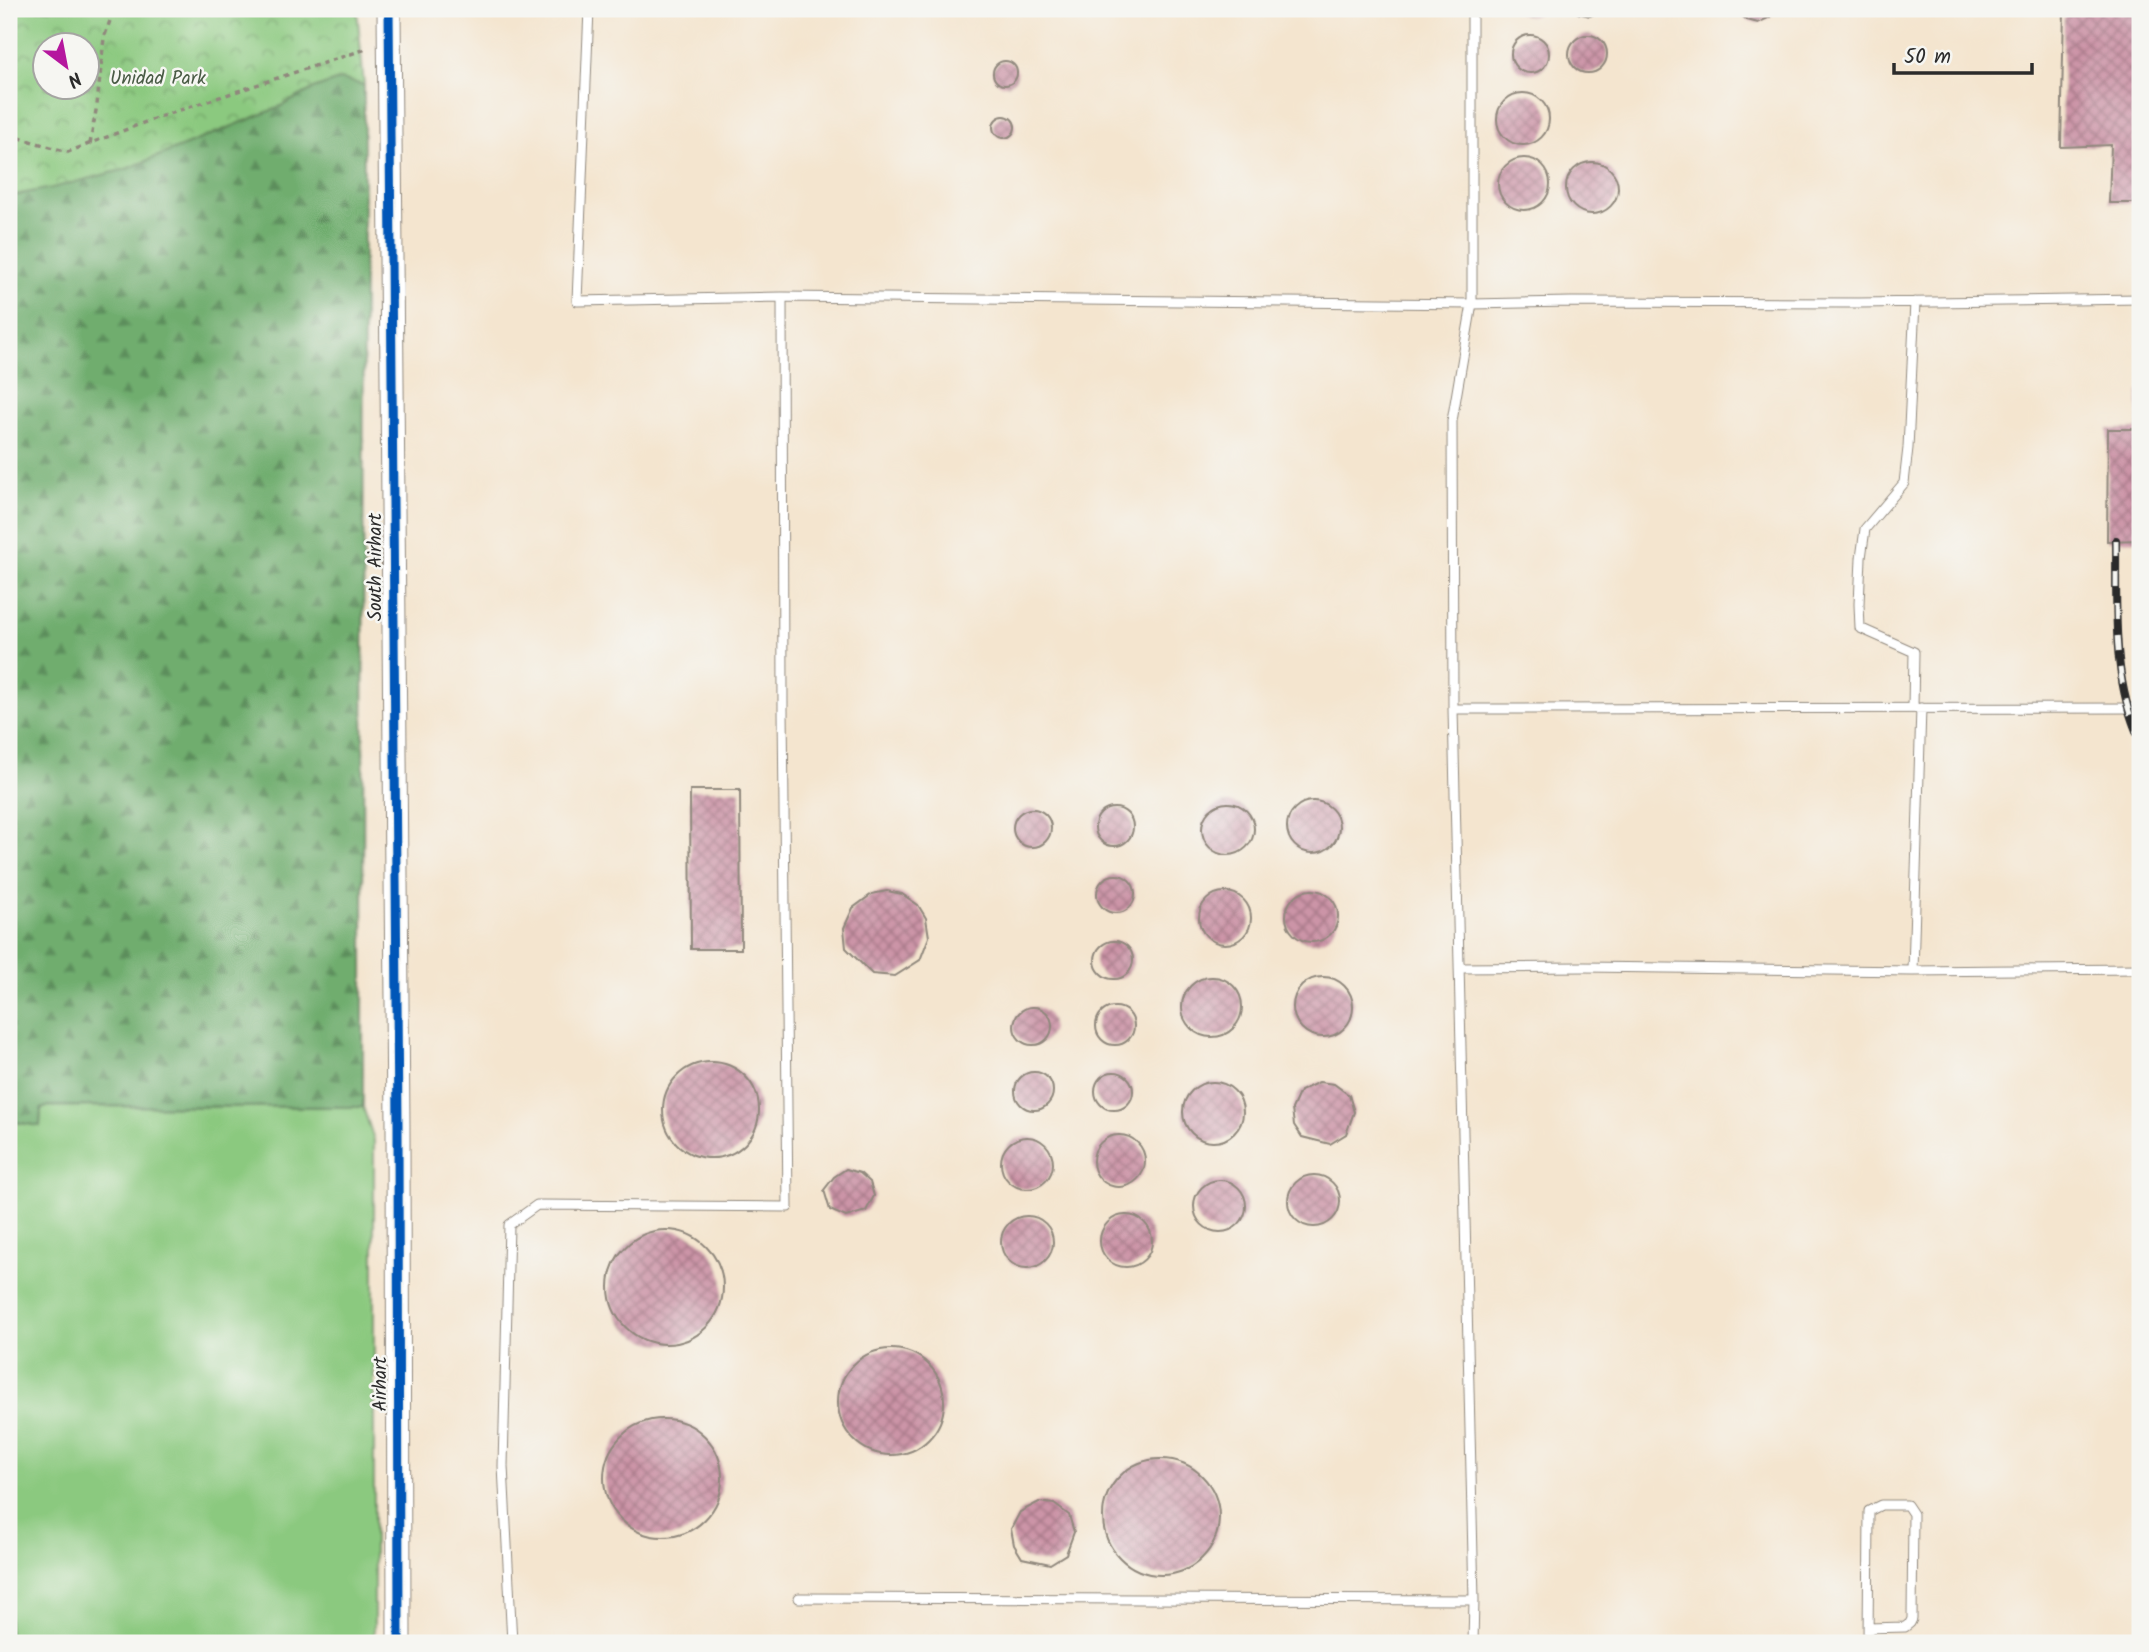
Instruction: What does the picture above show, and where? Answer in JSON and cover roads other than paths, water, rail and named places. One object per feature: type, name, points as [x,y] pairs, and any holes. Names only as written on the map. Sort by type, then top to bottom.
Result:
[{"type":"street","name":"South Airhart","points":[[389,9],[398,1125]]},
{"type":"street","name":"Airhart","points":[[398,1125],[399,1643]]},
{"type":"lane","points":[[589,9],[577,301],[782,296],[1472,304],[2140,299]]},
{"type":"lane","points":[[1472,9],[1472,304],[1452,421],[1453,709],[1473,1643]]},
{"type":"lane","points":[[512,1643],[503,1466],[509,1225],[537,1205],[788,1207],[782,296]]},
{"type":"lane","points":[[1913,971],[1917,708],[1914,652],[1860,628],[1859,604],[1865,529],[1904,483],[1915,302]]},
{"type":"lane","points":[[1453,709],[2140,708]]},
{"type":"lane","points":[[1459,968],[2140,970]]},
{"type":"lane","points":[[1868,1628],[1905,1627],[1912,1619],[1913,1514],[1911,1508],[1903,1504],[1881,1505],[1869,1511],[1868,1628],[1868,1643]]},
{"type":"lane","points":[[799,1598],[1474,1600]]},
{"type":"railway","points":[[2116,540],[2116,616],[2120,667],[2124,692],[2140,740]]},
{"type":"park label","name":"Unidad Park","points":[[158,79]]}]
